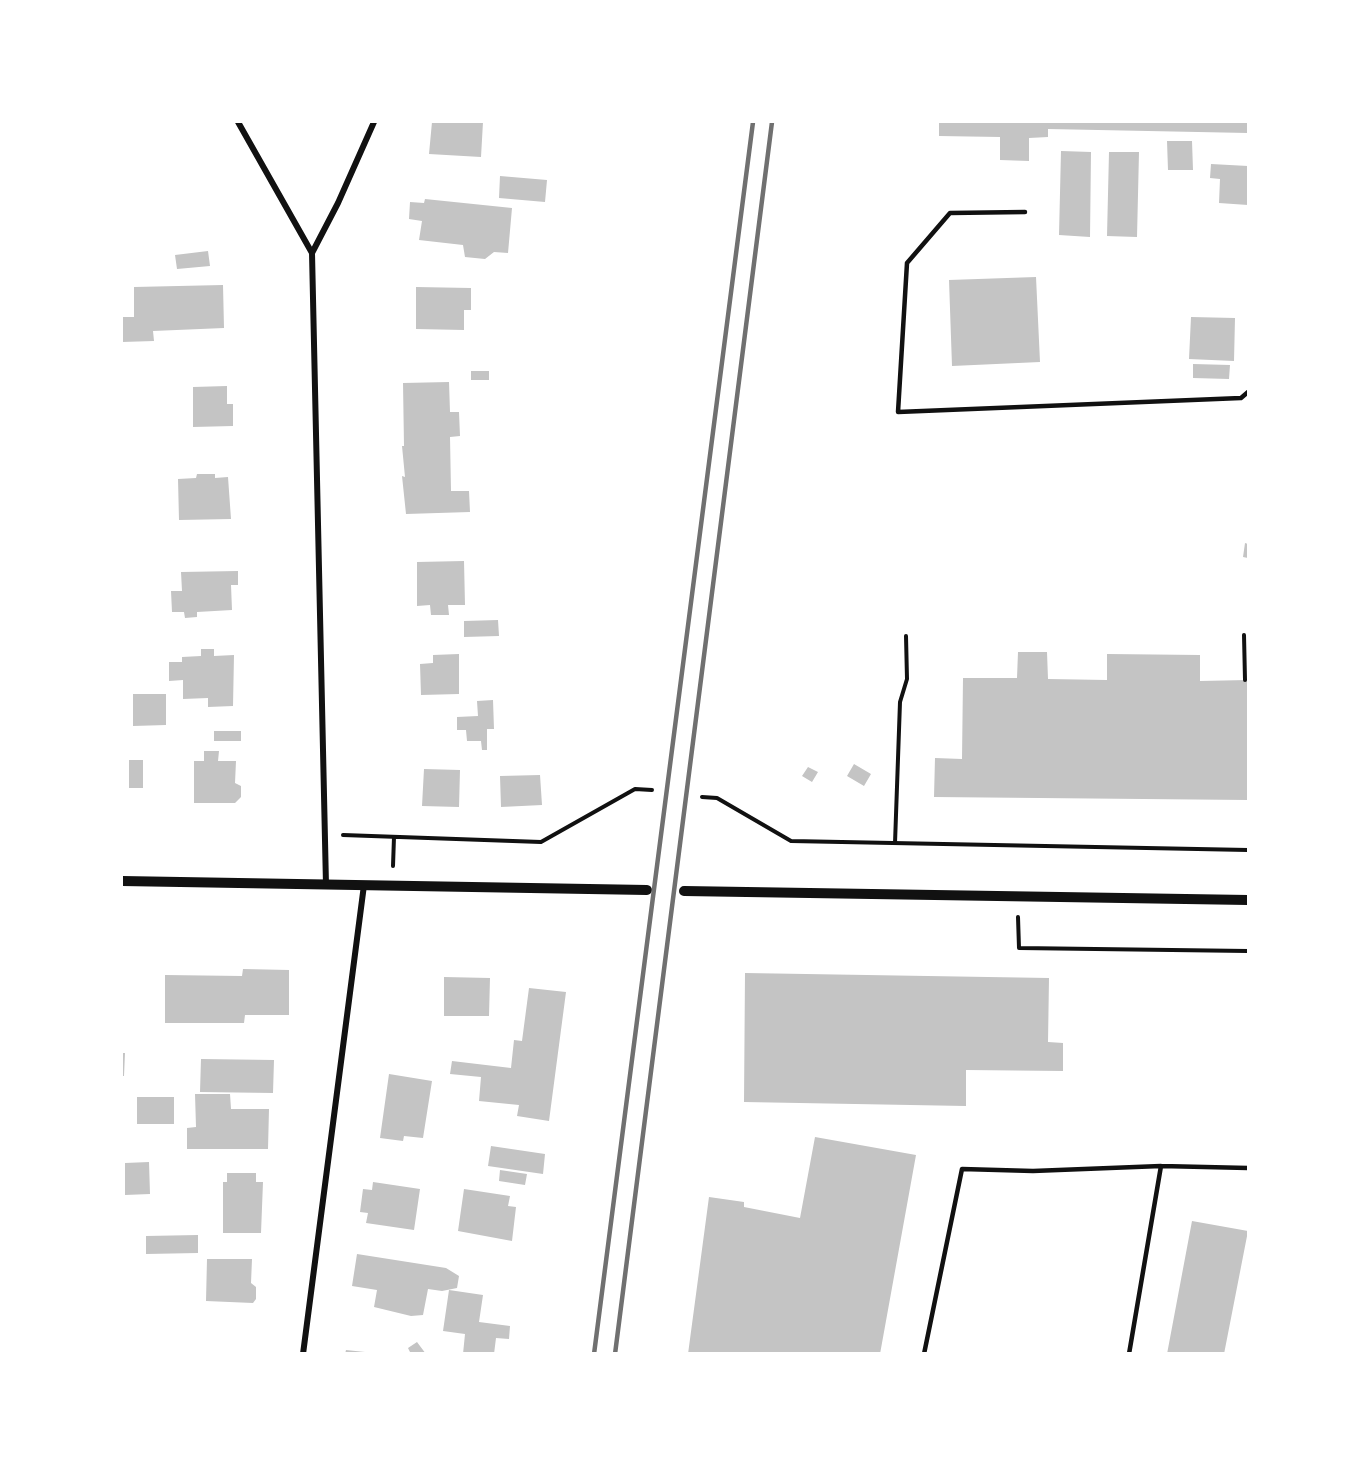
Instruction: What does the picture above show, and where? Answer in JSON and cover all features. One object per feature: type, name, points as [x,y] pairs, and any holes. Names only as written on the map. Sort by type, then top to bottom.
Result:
[{"type":"street","points":[[238,122],[312,253],[326,885]]},
{"type":"street","points":[[312,253],[338,203],[374,122]]},
{"type":"street","points":[[122,881],[647,890]]},
{"type":"street","points":[[303,1353],[364,885]]},
{"type":"street","points":[[684,891],[1248,900]]},
{"type":"lane","points":[[1025,212],[950,213],[907,263],[898,412],[1241,398],[1248,392]]},
{"type":"lane","points":[[1129,1353],[1161,1166]]},
{"type":"lane","points":[[924,1353],[962,1169],[1033,1171],[1161,1166],[1248,1168]]},
{"type":"path","points":[[1244,635],[1247,660],[1245,681]]},
{"type":"path","points":[[895,843],[900,702],[907,679],[906,636]]},
{"type":"path","points":[[326,835],[541,842],[635,789],[652,790]]},
{"type":"path","points":[[702,797],[717,798],[791,841],[1248,850]]},
{"type":"path","points":[[393,885],[394,837]]},
{"type":"path","points":[[1017,897],[1019,948],[1248,951]]},
{"type":"building","points":[[432,122],[483,122],[481,157],[429,154]]},
{"type":"building","points":[[939,122],[1248,122],[1248,133],[1048,129],[1048,137],[1029,138],[1029,161],[1000,160],[1000,137],[939,136]]},
{"type":"building","points":[[1167,141],[1192,141],[1193,170],[1168,170]]},
{"type":"building","points":[[1061,151],[1091,152],[1090,237],[1059,235]]},
{"type":"building","points":[[1109,152],[1139,152],[1137,237],[1107,236]]},
{"type":"building","points":[[1211,164],[1248,166],[1248,205],[1219,203],[1220,179],[1210,178]]},
{"type":"building","points":[[500,176],[547,180],[545,202],[499,198]]},
{"type":"building","points":[[425,199],[512,208],[508,253],[494,252],[485,259],[465,257],[463,245],[419,240],[422,221],[409,219],[410,202],[424,203]]},
{"type":"building","points":[[208,251],[210,266],[177,269],[175,255]]},
{"type":"building","points":[[1036,277],[1040,362],[952,366],[949,280]]},
{"type":"building","points":[[223,285],[224,328],[153,331],[154,341],[122,342],[122,317],[134,317],[134,287]]},
{"type":"building","points":[[416,287],[471,288],[471,310],[464,310],[464,330],[416,329]]},
{"type":"building","points":[[1191,317],[1235,318],[1234,361],[1189,359]]},
{"type":"building","points":[[1193,364],[1230,365],[1229,379],[1193,378]]},
{"type":"building","points":[[471,371],[489,371],[489,380],[471,380]]},
{"type":"building","points":[[449,382],[450,412],[459,412],[460,436],[450,437],[451,491],[469,491],[470,512],[406,514],[402,476],[405,477],[402,446],[404,446],[403,383]]},
{"type":"building","points":[[227,386],[227,404],[233,404],[233,426],[193,427],[193,387]]},
{"type":"building","points":[[197,474],[215,474],[215,478],[228,477],[231,519],[179,520],[178,479],[196,478]]},
{"type":"building","points":[[1245,543],[1248,544],[1248,558],[1243,557]]},
{"type":"building","points":[[464,561],[465,605],[448,605],[449,615],[431,615],[430,605],[417,606],[417,562]]},
{"type":"building","points":[[238,571],[238,585],[231,585],[232,610],[197,612],[197,617],[185,618],[184,612],[172,612],[171,591],[182,591],[181,572]]},
{"type":"building","points":[[498,620],[499,636],[464,637],[464,621]]},
{"type":"building","points":[[201,649],[214,649],[214,656],[234,655],[233,706],[208,707],[208,698],[183,699],[183,680],[169,681],[169,662],[182,662],[182,657],[201,656]]},
{"type":"building","points":[[1018,652],[1047,652],[1048,679],[1107,680],[1107,654],[1200,655],[1200,681],[1248,680],[1248,800],[934,797],[935,758],[962,759],[963,678],[1017,678]]},
{"type":"building","points":[[459,654],[459,694],[421,695],[420,664],[433,663],[433,655]]},
{"type":"building","points":[[133,694],[166,694],[166,725],[133,726]]},
{"type":"building","points":[[493,700],[494,729],[487,729],[487,750],[482,750],[481,741],[467,741],[466,730],[457,730],[457,717],[478,716],[477,701]]},
{"type":"building","points":[[214,731],[241,731],[241,741],[214,741]]},
{"type":"building","points":[[204,751],[219,751],[218,761],[236,761],[235,783],[241,786],[241,797],[235,803],[194,803],[194,761],[204,761]]},
{"type":"building","points":[[129,760],[143,760],[143,788],[129,788]]},
{"type":"building","points":[[854,764],[871,774],[864,786],[847,776]]},
{"type":"building","points":[[808,767],[818,772],[812,782],[802,776]]},
{"type":"building","points":[[424,769],[460,770],[459,807],[422,806]]},
{"type":"building","points":[[540,775],[542,805],[501,807],[500,776]]},
{"type":"building","points":[[243,969],[289,970],[289,1015],[245,1015],[244,1023],[165,1023],[165,975],[242,976]]},
{"type":"building","points":[[745,973],[1049,978],[1048,1042],[1063,1043],[1063,1071],[966,1070],[966,1106],[744,1102]]},
{"type":"building","points":[[444,977],[490,978],[489,1016],[444,1016]]},
{"type":"building","points":[[529,988],[566,992],[549,1121],[517,1116],[519,1105],[479,1101],[481,1077],[450,1074],[452,1061],[511,1068],[514,1040],[522,1041]]},
{"type":"building","points":[[122,1053],[125,1053],[124,1076],[122,1076]]},
{"type":"building","points":[[201,1059],[274,1060],[273,1093],[200,1092]]},
{"type":"building","points":[[389,1074],[432,1081],[423,1138],[404,1136],[403,1141],[380,1138]]},
{"type":"building","points":[[195,1094],[230,1094],[231,1109],[269,1109],[268,1149],[187,1149],[187,1128],[196,1127]]},
{"type":"building","points":[[137,1097],[174,1097],[174,1124],[137,1124]]},
{"type":"building","points":[[815,1137],[916,1155],[880,1354],[688,1354],[709,1197],[744,1202],[744,1207],[800,1218]]},
{"type":"building","points":[[491,1146],[545,1154],[543,1174],[488,1166]]},
{"type":"building","points":[[149,1162],[150,1194],[125,1195],[125,1163]]},
{"type":"building","points":[[500,1170],[527,1174],[525,1185],[499,1181]]},
{"type":"building","points":[[227,1173],[256,1173],[256,1182],[263,1182],[261,1233],[223,1233],[223,1182],[227,1182]]},
{"type":"building","points":[[373,1182],[420,1189],[414,1230],[366,1223],[368,1213],[360,1212],[363,1189],[372,1190]]},
{"type":"building","points":[[464,1189],[510,1196],[508,1206],[516,1207],[512,1241],[458,1231]]},
{"type":"building","points":[[1192,1221],[1248,1231],[1224,1354],[1167,1354]]},
{"type":"building","points":[[198,1235],[198,1253],[146,1254],[146,1236]]},
{"type":"building","points":[[357,1254],[446,1268],[459,1276],[457,1288],[442,1291],[428,1289],[423,1315],[411,1316],[374,1307],[377,1290],[352,1286]]},
{"type":"building","points":[[207,1259],[252,1259],[251,1283],[256,1287],[256,1299],[253,1303],[206,1301]]},
{"type":"building","points":[[449,1290],[483,1295],[479,1322],[510,1326],[509,1339],[496,1338],[494,1354],[463,1354],[465,1334],[443,1331]]},
{"type":"building","points":[[417,1342],[426,1354],[411,1354],[408,1348]]},
{"type":"building","points":[[346,1350],[365,1352],[364,1354],[345,1354]]},
{"type":"railway","points":[[594,1354],[753,122]]},
{"type":"railway","points":[[615,1354],[772,122]]}]
